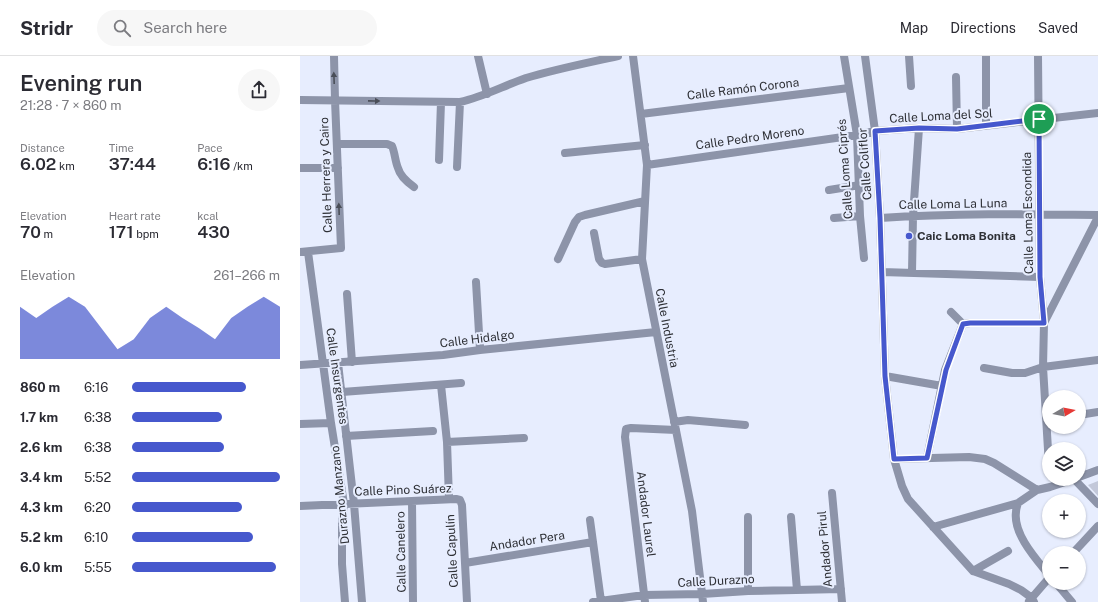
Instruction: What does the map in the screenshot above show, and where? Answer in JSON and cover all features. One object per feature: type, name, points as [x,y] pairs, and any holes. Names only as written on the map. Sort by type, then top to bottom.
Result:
[{"type":"street","name":"Calle Herrera y Cairo","points":[[304,252],[341,248],[334,56]]},
{"type":"street","points":[[478,56],[487,94]]},
{"type":"street","points":[[300,100],[460,102],[487,94],[524,79],[559,69],[618,56]]},
{"type":"street","name":"Calle Industria","points":[[633,56],[647,165],[642,259],[692,511],[702,598]]},
{"type":"street","name":"Calle Loma Ciprés","points":[[844,56],[857,135],[860,216],[864,258]]},
{"type":"street","name":"Calle Coliflor","points":[[865,56],[875,131],[882,272]]},
{"type":"street","points":[[909,56],[911,86]]},
{"type":"street","points":[[986,56],[986,126]]},
{"type":"street","name":"Calle Loma Escondida","points":[[1038,56],[1040,277],[1044,323],[1043,367],[1045,390]]},
{"type":"street","points":[[956,77],[957,129]]},
{"type":"street","name":"Calle Ramón Corona","points":[[640,114],[849,88]]},
{"type":"street","points":[[439,160],[441,102]]},
{"type":"street","points":[[457,167],[460,102]]},
{"type":"street","name":"Calle Loma del Sol","points":[[857,135],[875,131],[919,128],[957,129],[1098,113]]},
{"type":"street","points":[[912,273],[913,216],[919,128]]},
{"type":"street","name":"Calle Pedro Moreno","points":[[647,165],[857,135]]},
{"type":"street","points":[[337,144],[386,144],[392,146],[398,169],[404,178],[414,187]]},
{"type":"street","points":[[565,153],[645,145]]},
{"type":"street","points":[[300,168],[338,168]]},
{"type":"street","points":[[829,190],[860,185]]},
{"type":"street","points":[[558,259],[575,222],[579,218],[585,215],[645,201]]},
{"type":"street","name":"Calle Loma La Luna","points":[[880,218],[1040,214],[1098,216]]},
{"type":"street","points":[[834,218],[860,216]]},
{"type":"street","points":[[963,324],[1044,323],[1098,216]]},
{"type":"street","points":[[594,233],[599,259],[602,263],[605,264],[642,259]]},
{"type":"street","name":"Calle Insurgentes","points":[[304,252],[323,364],[344,504],[342,521],[342,564],[345,602]]},
{"type":"street","points":[[1040,277],[882,272],[885,376],[894,459],[902,486],[908,498],[973,571],[1009,584],[1020,590],[1031,601],[1042,587]]},
{"type":"street","points":[[476,282],[480,350]]},
{"type":"street","points":[[347,294],[352,362]]},
{"type":"street","points":[[951,312],[963,324]]},
{"type":"street","points":[[927,458],[946,370],[963,324]]},
{"type":"street","name":"Calle Hidalgo","points":[[300,365],[443,355],[656,332]]},
{"type":"street","points":[[984,368],[1017,374],[1043,367],[1098,360]]},
{"type":"street","name":"Durazno Manzano","points":[[338,363],[354,504],[362,602]]},
{"type":"street","points":[[885,376],[942,386]]},
{"type":"street","points":[[342,392],[461,383]]},
{"type":"street","points":[[441,385],[447,442],[448,499]]},
{"type":"street","points":[[1086,414],[1098,412]]},
{"type":"street","points":[[675,426],[688,420],[745,425]]},
{"type":"street","points":[[300,424],[331,423]]},
{"type":"street","name":"Andador Laurel","points":[[645,599],[625,437],[626,429],[675,426]]},
{"type":"street","points":[[346,436],[433,431]]},
{"type":"street","points":[[447,442],[524,438]]},
{"type":"street","points":[[894,459],[969,457],[985,459],[1037,490]]},
{"type":"street","points":[[1086,474],[1098,470]]},
{"type":"street","points":[[933,527],[1018,503],[1044,486]]},
{"type":"street","points":[[1081,486],[1098,504]]},
{"type":"street","name":"Andador Pirul","points":[[832,493],[842,602]]},
{"type":"street","name":"Calle Pino Suárez","points":[[300,506],[448,499],[460,500]]},
{"type":"street","name":"Calle Capulín","points":[[460,500],[462,505],[466,602]]},
{"type":"street","name":"Calle Canelero","points":[[412,501],[413,602]]},
{"type":"street","points":[[1018,503],[1016,522],[1024,542],[1042,566]]},
{"type":"street","points":[[748,517],[748,591]]},
{"type":"street","points":[[792,517],[797,590]]},
{"type":"street","points":[[590,520],[597,602]]},
{"type":"street","points":[[1079,546],[1098,526]]},
{"type":"street","name":"Andador Pera","points":[[465,563],[593,542]]},
{"type":"street","points":[[973,571],[1008,551]]},
{"type":"street","name":"Calle Durazno","points":[[597,602],[702,598],[748,591],[841,589]]},
{"type":"street","points":[[1062,590],[1072,602]]},
{"type":"building","points":[[1098,481],[1098,496],[1088,485]]},
{"type":"place","name":"Caic Loma Bonita","points":[[909,236]]},
{"type":"route","points":[[1039,119],[1040,277],[1044,323],[963,324],[946,370],[927,458],[894,459],[885,376],[880,218],[875,131],[919,128],[957,129],[1039,119]]}]
